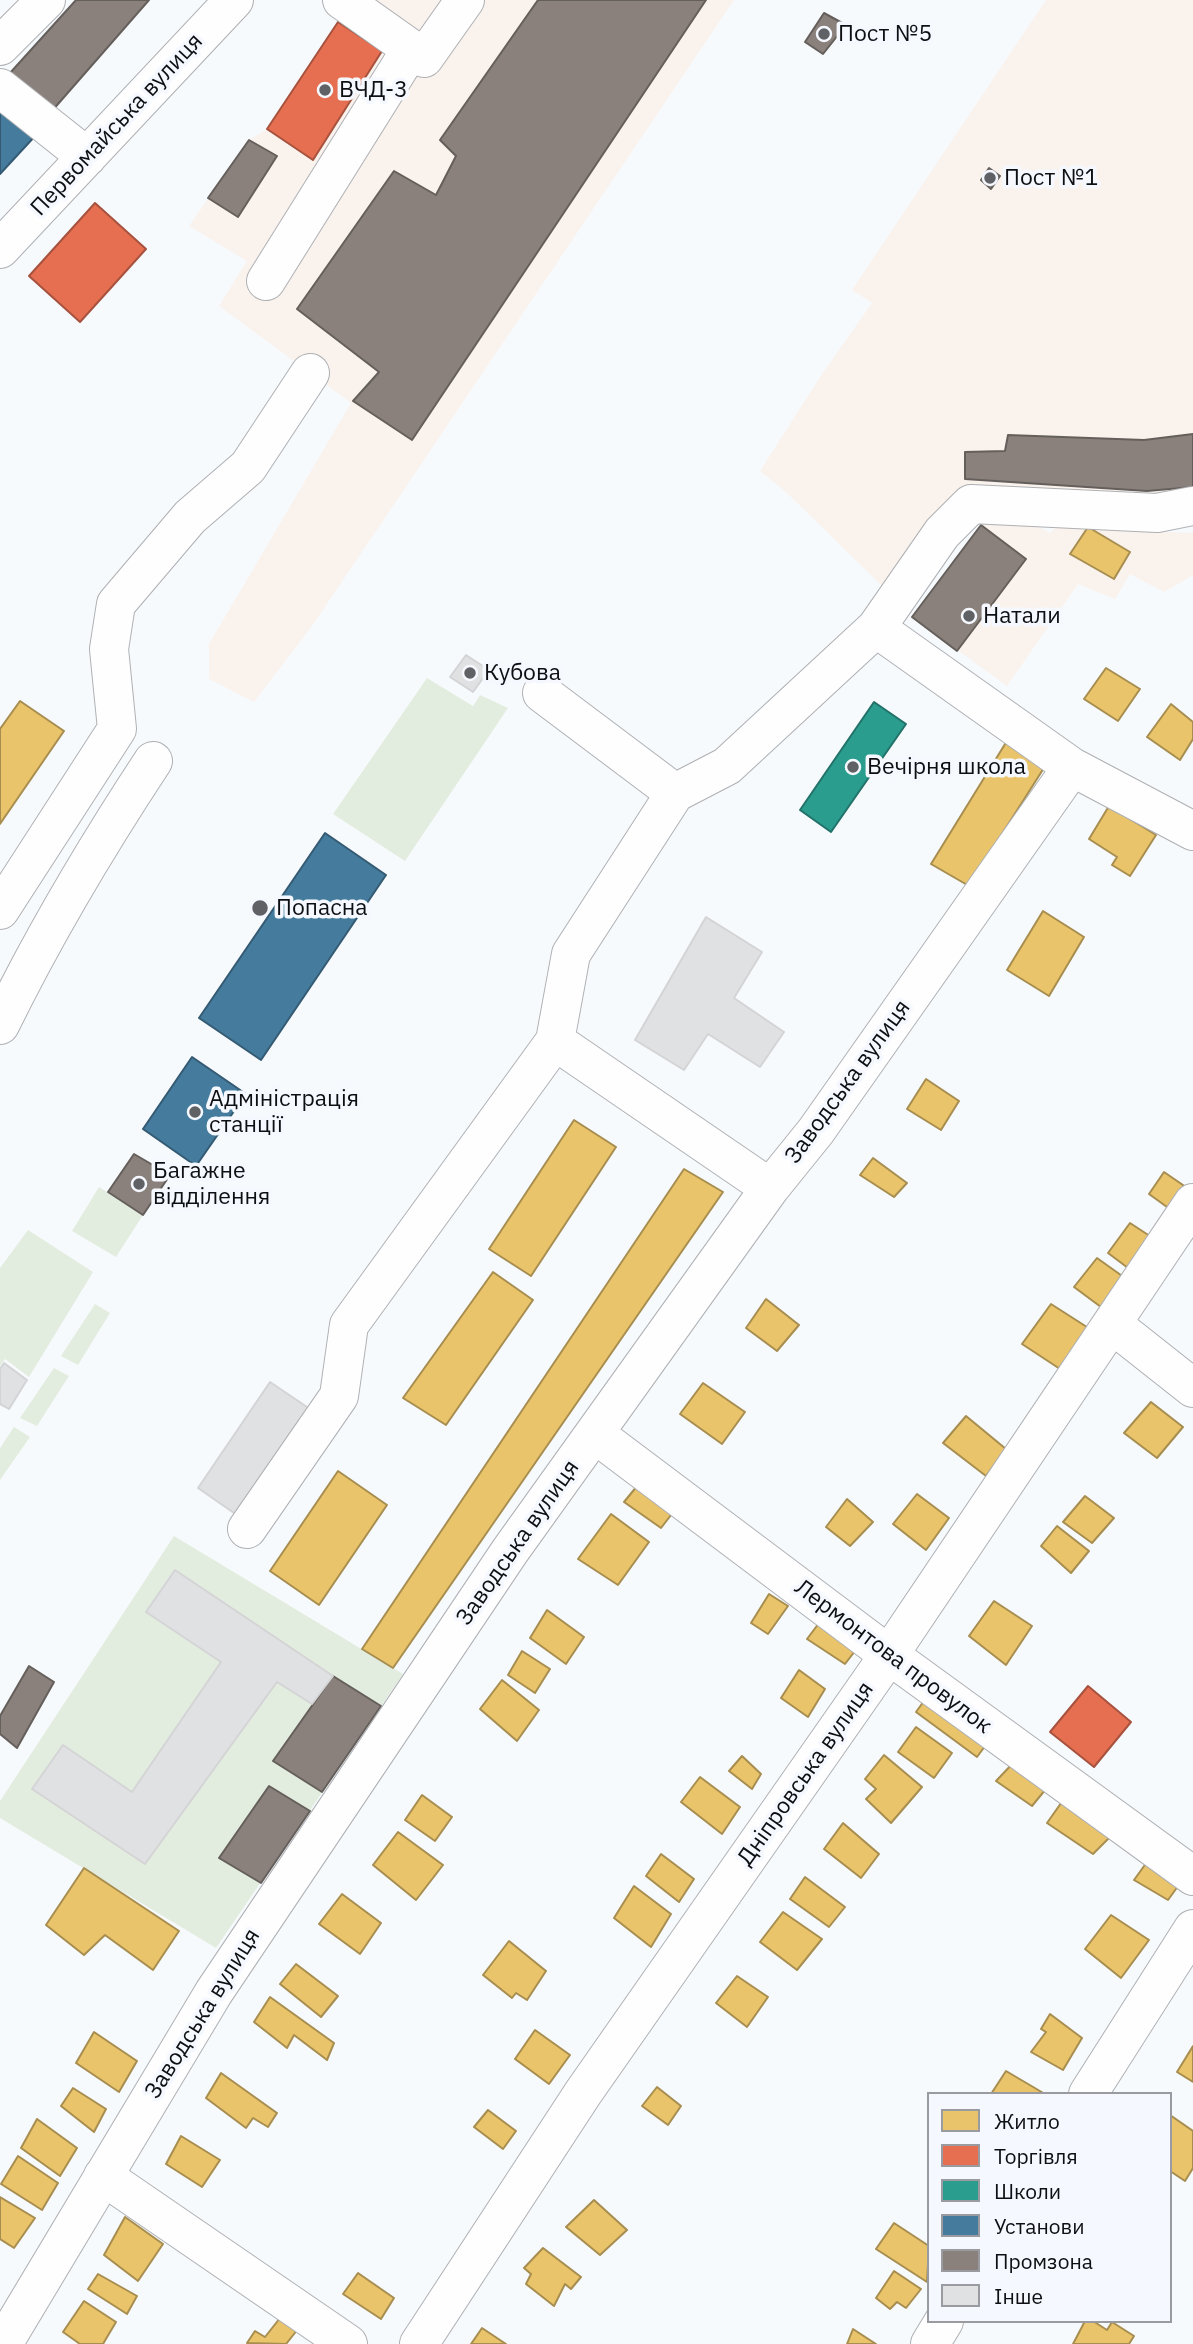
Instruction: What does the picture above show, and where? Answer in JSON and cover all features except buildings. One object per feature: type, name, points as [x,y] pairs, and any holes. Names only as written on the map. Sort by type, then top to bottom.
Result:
[{"type":"street","points":[[0,46],[46,0]]},
{"type":"street","name":"Первомайська вулиця","points":[[0,249],[234,0]]},
{"type":"street","points":[[342,0],[424,58],[465,0]]},
{"type":"street","points":[[266,281],[411,49]]},
{"type":"street","points":[[0,88],[87,157]]},
{"type":"street","points":[[0,910],[117,729],[109,649],[116,604],[190,517],[248,467],[310,373]]},
{"type":"street","points":[[247,1529],[339,1396],[349,1325],[555,1041],[571,954],[675,793],[727,766],[876,628],[942,533],[971,504],[1157,513],[1193,506]]},
{"type":"street","points":[[876,628],[1072,767],[1193,831]]},
{"type":"street","points":[[542,693],[675,793]]},
{"type":"street","points":[[0,1025],[33,957],[92,855],[153,761]]},
{"type":"street","name":"Заводська вулиця","points":[[3,2344],[221,1981],[503,1562],[770,1188],[816,1131],[1072,767]]},
{"type":"street","points":[[555,1041],[770,1188]]},
{"type":"street","name":"Дніпровська вулиця","points":[[419,2344],[583,2093],[889,1655],[1193,1203]]},
{"type":"street","points":[[1112,1324],[1193,1388]]},
{"type":"street","name":"Лермонтова провулок","points":[[595,1434],[889,1655],[1193,1876]]},
{"type":"street","points":[[1089,2092],[1193,1929]]},
{"type":"street","points":[[103,2176],[348,2344]]},
{"type":"street","points":[[930,2344],[943,2323]]},
{"type":"shaded area","points":[[343,0],[734,0],[312,626],[254,702],[209,679],[209,644],[351,403],[219,306],[247,261],[189,226],[249,140],[267,129],[338,22]]},
{"type":"shaded area","points":[[1046,0],[1193,0],[1193,494],[977,496],[885,589],[786,492],[760,471],[822,374],[872,303],[852,290]]},
{"type":"shaded area","points":[[1023,518],[1050,533],[1060,523],[1077,529],[1087,518],[1148,531],[1193,533],[1193,575],[1164,592],[1130,574],[1115,599],[1078,584],[1007,686],[912,617],[981,525],[991,519]]},
{"type":"green space","points":[[427,678],[473,706],[480,695],[508,708],[405,861],[333,814]]},
{"type":"green space","points":[[99,1187],[143,1215],[116,1257],[72,1231]]},
{"type":"green space","points":[[28,1230],[93,1272],[29,1377],[5,1359],[0,1366],[0,1268]]},
{"type":"green space","points":[[95,1304],[110,1313],[78,1365],[61,1356]]},
{"type":"green space","points":[[54,1368],[69,1376],[37,1426],[20,1418]]},
{"type":"green space","points":[[14,1427],[30,1437],[0,1480],[0,1448]]},
{"type":"green space","points":[[174,1536],[403,1674],[216,1948],[0,1818],[0,1801]]},
{"type":"place","name":"Пост №5","points":[[824,34]]},
{"type":"place","name":"ВЧД-3","points":[[325,90]]},
{"type":"place","name":"Пост №1","points":[[990,178]]},
{"type":"place","name":"Натали","points":[[969,616]]},
{"type":"place","name":"Кубова","points":[[470,673]]},
{"type":"place","name":"Вечірня школа","points":[[853,767]]},
{"type":"place","name":"Попасна","points":[[260,908]]},
{"type":"place","name":"Адміністрація станції","points":[[195,1112]]},
{"type":"place","name":"Багажне відділення","points":[[139,1184]]}]
